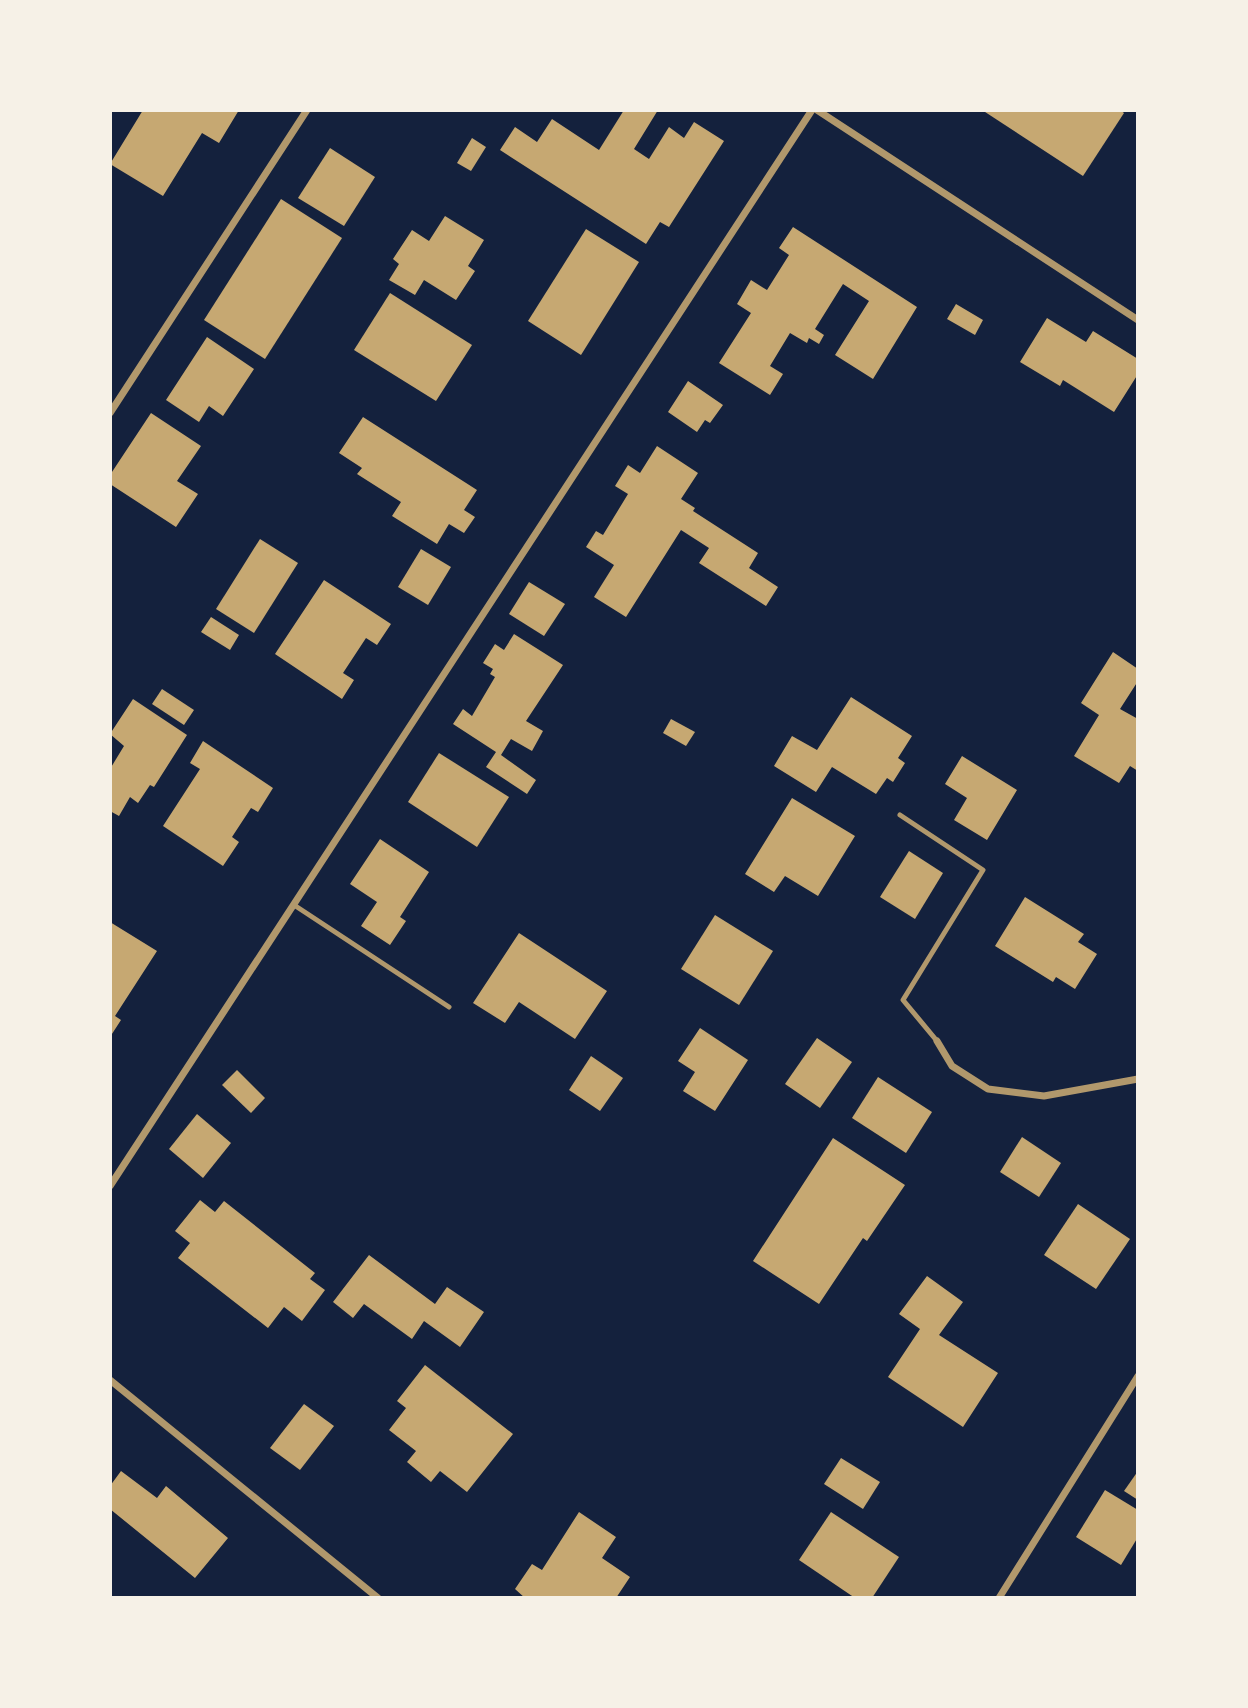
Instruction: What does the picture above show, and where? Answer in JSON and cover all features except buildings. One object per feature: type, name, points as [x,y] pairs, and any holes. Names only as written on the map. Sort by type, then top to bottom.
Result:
[{"type":"street","points":[[110,413],[307,110]]},
{"type":"street","points":[[110,1186],[814,110],[1138,320]]},
{"type":"street","points":[[937,1041],[953,1066],[988,1088],[1044,1096],[1138,1079]]},
{"type":"street","points":[[999,1598],[1138,1376]]},
{"type":"street","points":[[110,1380],[378,1598]]},
{"type":"lane","points":[[900,815],[983,870],[903,1000],[937,1041]]},
{"type":"lane","points":[[294,905],[449,1006]]}]
